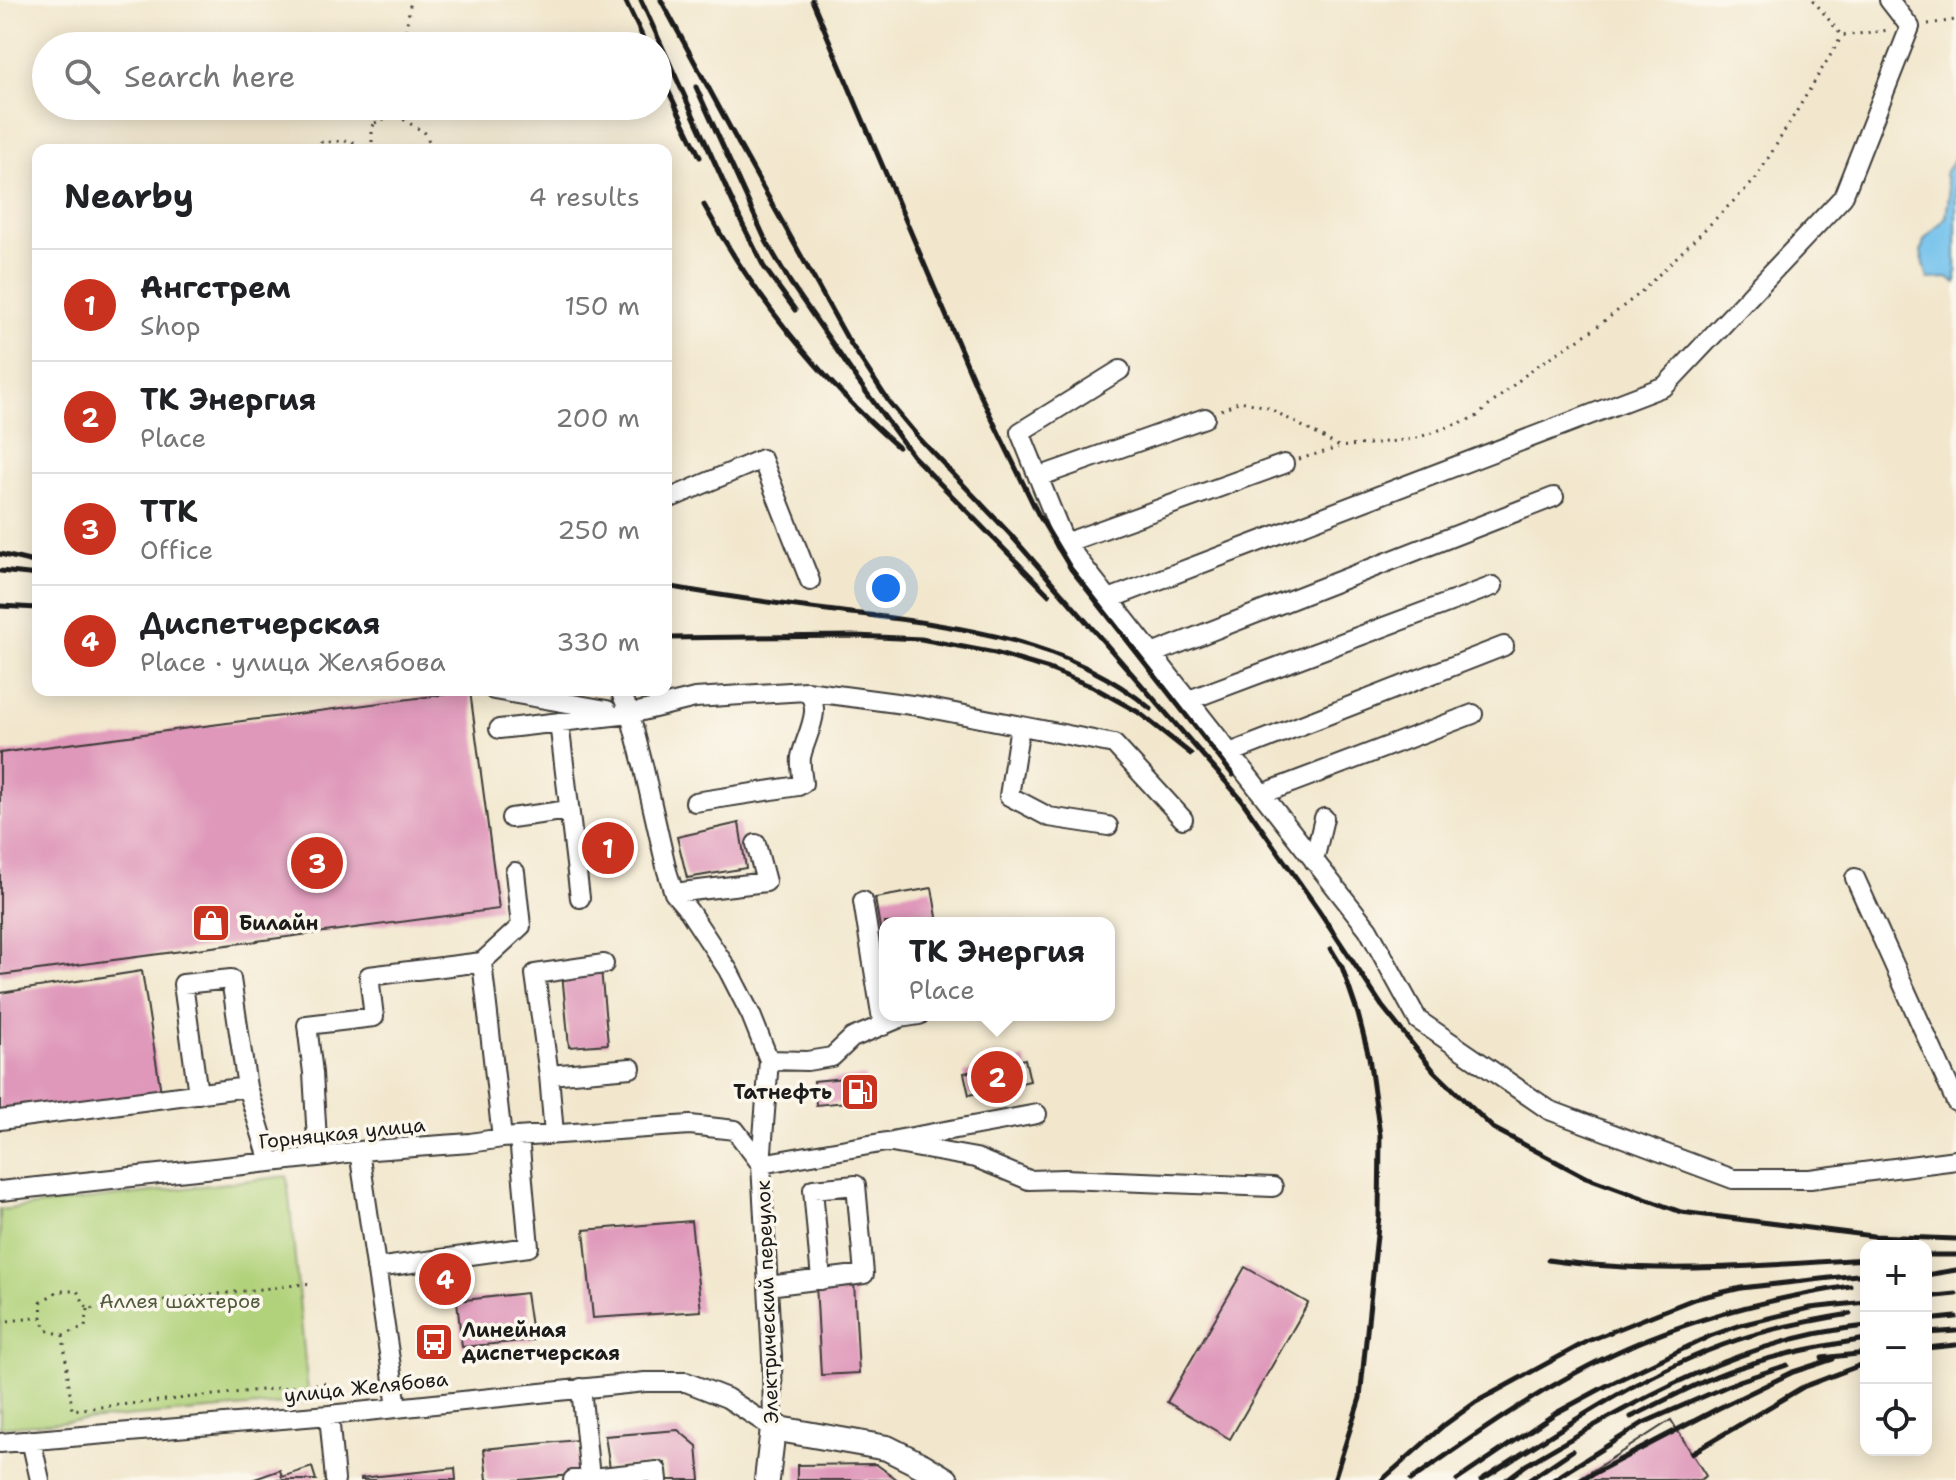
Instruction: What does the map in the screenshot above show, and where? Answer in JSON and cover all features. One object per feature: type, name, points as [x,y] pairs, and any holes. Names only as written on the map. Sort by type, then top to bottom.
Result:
[{"type":"main road","name":"Электрический переулок","points":[[767,1480],[773,1428]]},
{"type":"main road","points":[[773,1428],[887,1448],[946,1480]]},
{"type":"street","points":[[1109,599],[1665,386],[1843,197],[1910,27],[1889,0]]},
{"type":"street","points":[[1120,370],[1020,432],[1065,543],[1368,929],[1418,1020],[1549,1110],[1733,1179],[1810,1179],[1956,1160]]},
{"type":"street","points":[[1038,477],[1205,418]]},
{"type":"street","points":[[672,497],[762,459],[810,581]]},
{"type":"street","points":[[1065,543],[1284,464]]},
{"type":"street","points":[[1152,654],[1554,497]]},
{"type":"street","points":[[1189,700],[1493,586]]},
{"type":"street","points":[[1230,753],[1504,646]]},
{"type":"street","points":[[695,802],[803,783],[801,757],[815,707],[813,697],[806,691]]},
{"type":"street","points":[[499,729],[630,714],[695,698],[806,691],[919,706],[1114,744],[1183,819]]},
{"type":"street","points":[[528,696],[630,714]]},
{"type":"street","points":[[622,696],[630,714],[674,893],[728,970],[769,1060],[761,1164],[1037,1114]]},
{"type":"street","points":[[1262,794],[1473,714]]},
{"type":"street","points":[[559,722],[580,898]]},
{"type":"street","points":[[1020,726],[1009,796],[1049,817],[1108,826]]},
{"type":"street","points":[[511,818],[569,810]]},
{"type":"street","points":[[1314,861],[1324,818]]},
{"type":"street","points":[[674,893],[766,882],[756,844]]},
{"type":"street","points":[[318,1157],[307,1025],[374,1017],[369,976],[482,962],[521,926],[515,872]]},
{"type":"street","points":[[1855,878],[1956,1102]]},
{"type":"street","points":[[863,901],[879,1001]]},
{"type":"street","points":[[376,1268],[529,1247],[482,962]]},
{"type":"street","points":[[554,1134],[535,974],[604,964]]},
{"type":"street","points":[[198,1094],[183,984],[231,979],[247,1087],[270,1162]]},
{"type":"street","points":[[882,1021],[883,1026]]},
{"type":"street","points":[[769,1060],[807,1061],[832,1057],[852,1038],[894,1021]]},
{"type":"street","points":[[549,1075],[631,1068]]},
{"type":"street","points":[[0,1120],[247,1087]]},
{"type":"street","name":"Горняцкая улица","points":[[0,1191],[359,1151],[690,1125]]},
{"type":"street","name":"Электрический переулок","points":[[690,1125],[735,1130],[761,1164],[773,1428]]},
{"type":"street","points":[[886,1142],[976,1158],[1029,1180],[1273,1187]]},
{"type":"street","points":[[359,1151],[397,1407]]},
{"type":"street","points":[[768,1286],[821,1280],[864,1274],[856,1185],[813,1189],[821,1280]]},
{"type":"street","name":"улица Желябова","points":[[0,1443],[329,1415],[645,1382],[686,1382],[727,1398],[773,1428]]},
{"type":"street","points":[[581,1388],[582,1479],[657,1471],[658,1480]]},
{"type":"street","points":[[329,1415],[335,1480]]},
{"type":"street","points":[[31,1440],[40,1480]]},
{"type":"path","points":[[405,32],[411,0]]},
{"type":"path","points":[[1813,0],[1842,36]]},
{"type":"path","points":[[1842,36],[1956,20]]},
{"type":"path","points":[[1284,464],[1340,447],[1414,439],[1476,417],[1530,371],[1594,329],[1639,294],[1755,180],[1842,36]]},
{"type":"path","points":[[372,144],[372,128],[377,120]]},
{"type":"path","points":[[375,123],[382,120]]},
{"type":"path","points":[[404,120],[425,133],[430,144]]},
{"type":"path","points":[[320,144],[352,141],[355,144]]},
{"type":"path","points":[[1205,418],[1240,401],[1267,407],[1340,447]]},
{"type":"path","points":[[88,1309],[313,1283]]},
{"type":"path","points":[[58,1291],[77,1291],[88,1309],[85,1327],[63,1335],[46,1330],[41,1302],[58,1291]]},
{"type":"path","points":[[0,1322],[42,1317]]},
{"type":"path","points":[[63,1335],[72,1410],[328,1383]]},
{"type":"green space","name":"Аллея шахтеров","points":[[287,1176],[309,1402],[0,1427],[0,1210]]},
{"type":"water","points":[[1956,156],[1956,283],[1947,278],[1928,279],[1921,252],[1924,240],[1946,217],[1949,196],[1945,173]]},
{"type":"building","points":[[432,696],[471,696],[499,909],[0,975],[0,753]]},
{"type":"building","points":[[739,823],[746,868],[687,878],[677,837]]},
{"type":"building","points":[[932,888],[937,917],[879,917],[879,922],[875,898]]},
{"type":"building","points":[[601,969],[608,1044],[569,1047],[562,973]]},
{"type":"building","points":[[142,971],[162,1099],[0,1124],[0,993]]},
{"type":"building","points":[[1025,1059],[1030,1081],[969,1095],[964,1073]]},
{"type":"building","points":[[865,1076],[867,1100],[816,1105],[814,1081]]},
{"type":"building","points":[[691,1221],[701,1311],[593,1318],[584,1230]]},
{"type":"building","points":[[1245,1267],[1308,1303],[1230,1439],[1167,1402]]},
{"type":"building","points":[[458,1269],[459,1289],[441,1289],[430,1282],[432,1275]]},
{"type":"building","points":[[854,1282],[859,1373],[821,1375],[816,1284]]},
{"type":"building","points":[[526,1293],[533,1340],[462,1347],[457,1301]]},
{"type":"building","points":[[1671,1420],[1706,1476],[1700,1480],[1578,1480]]},
{"type":"building","points":[[678,1430],[697,1446],[700,1480],[667,1480],[665,1463],[610,1468],[605,1436]]},
{"type":"building","points":[[577,1440],[580,1474],[487,1480],[484,1449]]},
{"type":"building","points":[[876,1464],[898,1480],[797,1480],[797,1465]]},
{"type":"building","points":[[312,1467],[316,1480],[252,1480],[280,1470],[282,1477]]},
{"type":"building","points":[[455,1468],[456,1480],[361,1480],[361,1478]]},
{"type":"railway","points":[[625,0],[640,32]]},
{"type":"railway","points":[[641,0],[656,32]]},
{"type":"railway","points":[[661,0],[847,338],[889,402],[1009,533],[1240,798],[1382,1006],[1434,1071],[1493,1128],[1583,1176],[1681,1212],[1873,1236],[1956,1239]]},
{"type":"railway","points":[[812,0],[977,388],[1038,514],[1071,569],[1233,775]]},
{"type":"railway","points":[[672,68],[764,267],[795,310]]},
{"type":"railway","points":[[696,87],[766,241],[790,282],[858,381],[913,456],[1049,595]]},
{"type":"railway","points":[[672,98],[700,157]]},
{"type":"railway","points":[[704,205],[744,271],[790,334],[842,393],[898,447]]},
{"type":"railway","points":[[0,554],[32,562]]},
{"type":"railway","points":[[0,571],[32,574]]},
{"type":"railway","points":[[672,587],[918,622],[1001,638],[1080,664],[1117,684],[1151,709]]},
{"type":"railway","points":[[0,606],[32,608]]},
{"type":"railway","points":[[672,638],[856,636],[921,639],[995,653],[1049,669],[1093,687],[1138,712],[1191,754]]},
{"type":"railway","points":[[1331,949],[1342,967],[1358,1014],[1369,1057],[1380,1135],[1379,1216],[1360,1398],[1334,1480]]},
{"type":"railway","points":[[1932,1255],[1956,1255]]},
{"type":"railway","points":[[1548,1260],[1667,1268],[1860,1259]]},
{"type":"railway","points":[[1932,1274],[1956,1270]]},
{"type":"railway","points":[[1382,1480],[1443,1426],[1476,1402],[1588,1341],[1694,1299],[1741,1288],[1860,1275]]},
{"type":"railway","points":[[1411,1480],[1542,1392],[1626,1348],[1736,1310],[1850,1286]]},
{"type":"railway","points":[[1932,1296],[1956,1294]]},
{"type":"railway","points":[[1457,1480],[1556,1413],[1710,1336],[1810,1308],[1860,1303]]},
{"type":"railway","points":[[1481,1480],[1605,1402],[1703,1353],[1751,1336],[1850,1314]]},
{"type":"railway","points":[[1932,1319],[1956,1317]]},
{"type":"railway","points":[[1506,1480],[1606,1419],[1689,1377],[1775,1344],[1860,1327]]},
{"type":"railway","points":[[1932,1333],[1956,1331]]},
{"type":"railway","points":[[1631,1417],[1735,1369],[1793,1352],[1860,1340]]},
{"type":"railway","points":[[1932,1347],[1956,1345]]},
{"type":"railway","points":[[1822,1358],[1860,1354]]},
{"type":"railway","points":[[1581,1480],[1793,1372],[1833,1359]]},
{"type":"railway","points":[[1553,1480],[1643,1423],[1739,1381],[1787,1365]]},
{"type":"railway","points":[[1692,1453],[1803,1387],[1860,1365]]},
{"type":"railway","points":[[1529,1480],[1572,1451]]},
{"type":"place","name":"Ангстрем","points":[[608,848]]},
{"type":"place","name":"ТТК","points":[[317,863]]},
{"type":"place","name":"Билайн","points":[[211,923]]},
{"type":"place","name":"ТК Энергия","points":[[997,1077]]},
{"type":"place","name":"Татнефть","points":[[860,1092]]},
{"type":"place","name":"Диспетчерская","points":[[445,1279]]},
{"type":"place","name":"Линейная диспетчерская","points":[[434,1342]]}]
